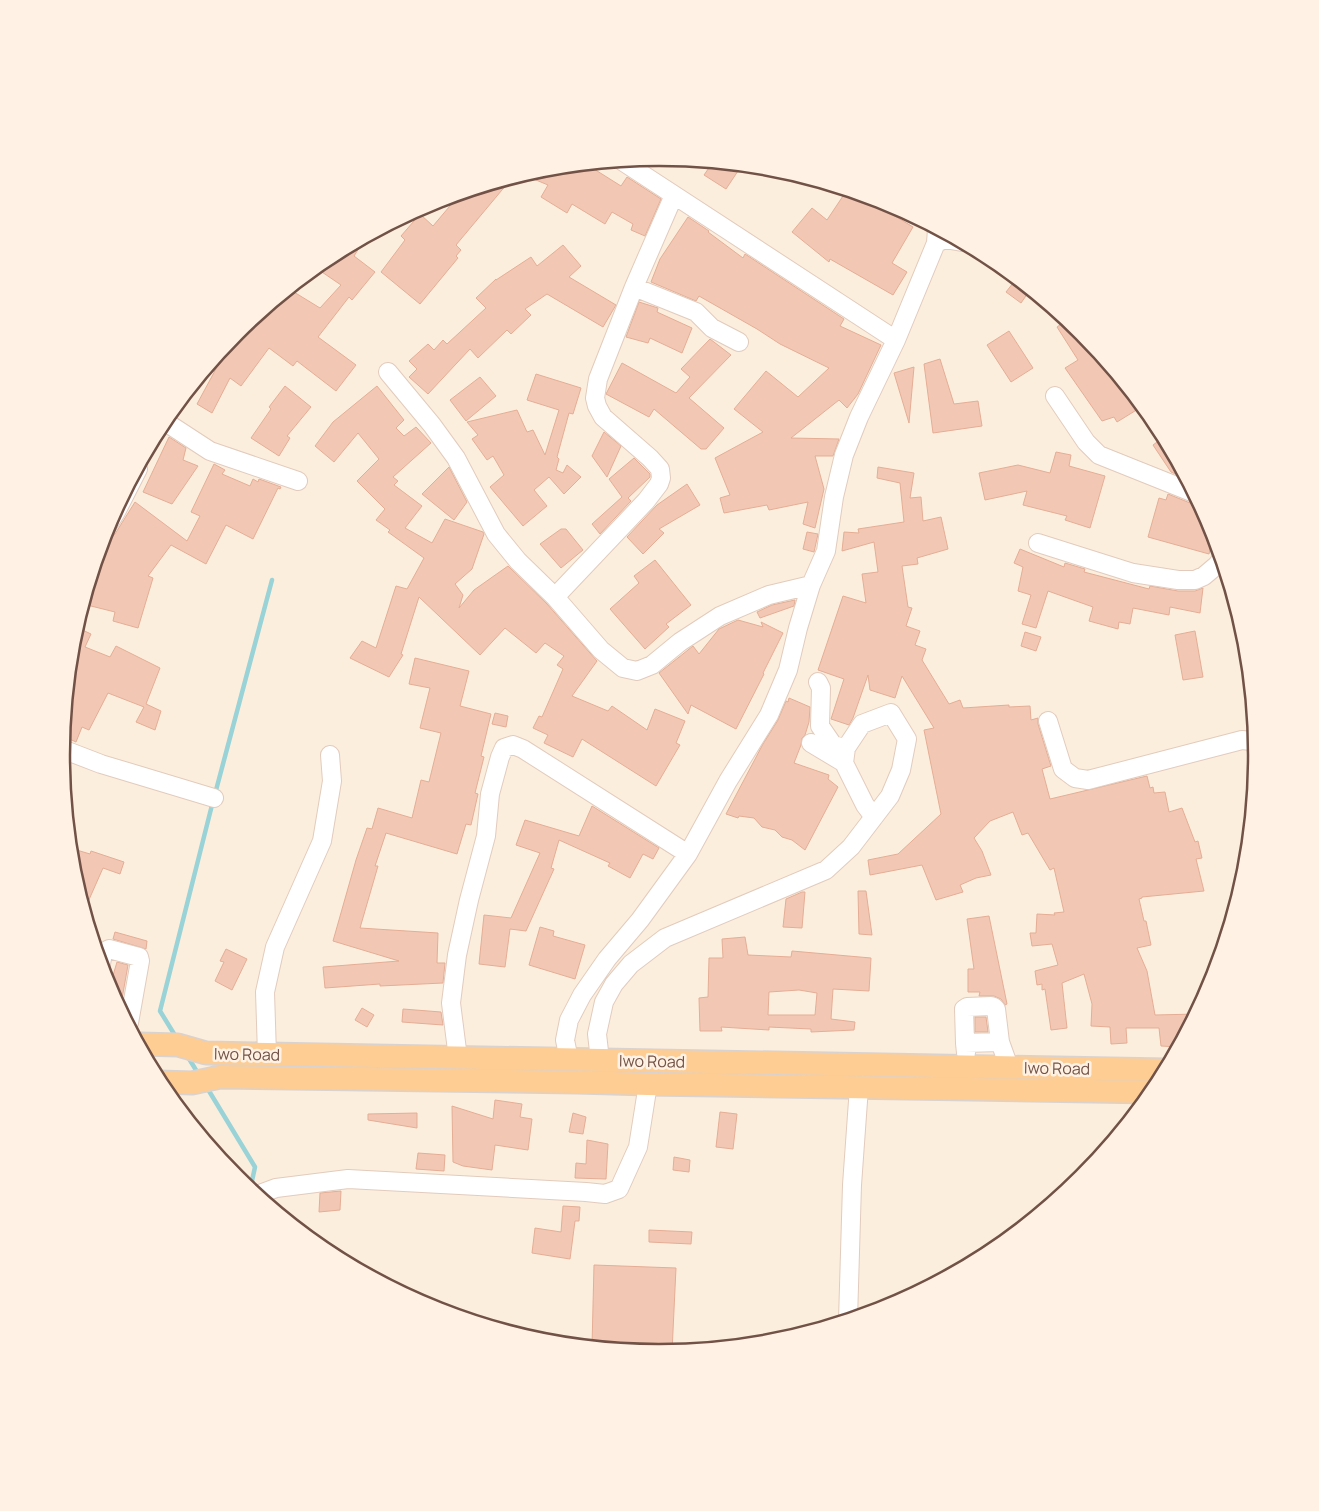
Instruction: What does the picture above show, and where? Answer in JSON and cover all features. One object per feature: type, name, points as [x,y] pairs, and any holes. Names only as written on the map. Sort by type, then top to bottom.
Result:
[{"type":"main road","name":"Iwo Road","points":[[146,1044],[178,1045],[206,1053],[1158,1070]]},
{"type":"main road","points":[[973,1067],[978,1089]]},
{"type":"main road","name":"Iwo Road","points":[[168,1082],[192,1082],[220,1077],[1143,1092]]},
{"type":"street","points":[[631,167],[896,340]]},
{"type":"street","points":[[555,596],[646,501],[659,484],[661,478],[660,469],[650,458],[602,417],[595,398],[598,379],[634,287],[674,195]]},
{"type":"street","points":[[569,1060],[565,1040],[569,1020],[582,995],[607,959],[640,920],[688,854],[728,781],[770,715],[788,670],[811,586],[826,551],[834,497],[844,455],[859,417],[896,340],[936,236]]},
{"type":"street","points":[[634,287],[696,312],[712,328],[739,342]]},
{"type":"street","points":[[388,372],[432,425],[456,458],[496,534],[518,561],[555,596],[601,650],[623,668],[637,671],[652,665],[680,642],[720,616],[769,595],[811,586]]},
{"type":"street","points":[[1055,396],[1086,442],[1099,455],[1185,489]]},
{"type":"street","points":[[171,425],[210,451],[298,481]]},
{"type":"street","points":[[1038,543],[1133,573],[1178,580],[1195,580],[1204,576],[1217,564]]},
{"type":"street","points":[[818,682],[820,688],[820,726],[834,745],[845,755],[865,805],[874,817]]},
{"type":"street","points":[[600,1060],[597,1034],[604,1002],[614,984],[631,964],[665,938],[826,870],[851,847],[890,796],[901,770],[906,739],[891,713],[862,724],[845,755]]},
{"type":"street","points":[[1048,721],[1064,769],[1075,778],[1088,780],[1242,740],[1249,741]]},
{"type":"street","points":[[811,743],[845,755]]},
{"type":"street","points":[[458,1058],[451,1003],[457,955],[486,836],[490,794],[504,748],[513,745],[523,749],[688,854]]},
{"type":"street","points":[[70,752],[101,764],[214,798]]},
{"type":"street","points":[[267,1054],[265,992],[275,947],[322,841],[332,781],[330,755]]},
{"type":"street","points":[[104,952],[109,949],[139,957],[140,961],[130,1013]]},
{"type":"street","points":[[973,1067],[965,1043],[964,1009],[967,1007],[990,1006],[996,1010],[1000,1042],[1010,1067]]},
{"type":"street","points":[[965,1043],[1000,1042]]},
{"type":"street","points":[[264,1192],[276,1188],[348,1178],[604,1194],[619,1188],[638,1146],[648,1084]]},
{"type":"street","points":[[848,1314],[852,1185],[859,1087]]},
{"type":"building","points":[[709,168],[738,171],[726,189],[704,175]]},
{"type":"building","points":[[595,170],[621,186],[627,177],[661,199],[645,236],[631,230],[633,224],[612,212],[605,224],[572,204],[567,213],[541,197],[548,185],[534,179]]},
{"type":"building","points":[[505,187],[456,245],[461,250],[456,256],[458,258],[420,304],[381,272],[405,240],[401,236],[415,220],[422,216],[433,226],[451,204]]},
{"type":"building","points":[[843,195],[885,211],[913,227],[892,263],[907,272],[893,295],[830,259],[829,262],[792,232],[812,208],[827,220]]},
{"type":"building","points":[[688,217],[743,258],[745,254],[844,319],[840,326],[881,345],[858,394],[847,408],[839,400],[791,438],[839,439],[833,456],[815,456],[824,489],[815,528],[803,524],[808,502],[769,510],[767,505],[724,513],[720,498],[730,495],[715,458],[763,432],[734,409],[766,371],[798,397],[829,368],[780,344],[699,296],[696,301],[651,282],[660,259]]},
{"type":"building","points":[[563,245],[581,266],[569,277],[616,305],[603,327],[547,294],[525,309],[531,315],[511,334],[507,330],[478,358],[470,349],[428,394],[409,377],[417,369],[409,361],[428,344],[434,350],[443,340],[447,344],[486,308],[476,298],[496,279],[531,257],[537,266]]},
{"type":"building","points":[[358,249],[354,256],[375,272],[352,300],[349,297],[318,337],[356,365],[336,391],[297,361],[293,366],[269,348],[241,386],[230,378],[212,413],[197,404],[220,363],[271,312],[295,293],[320,308],[341,285],[322,272]]},
{"type":"building","points":[[1012,284],[1027,295],[1021,303],[1006,292]]},
{"type":"building","points":[[639,302],[658,308],[657,312],[692,328],[682,353],[650,338],[648,343],[626,337]]},
{"type":"building","points":[[1061,324],[1103,367],[1137,410],[1117,422],[1114,417],[1102,421],[1065,368],[1078,360],[1057,327]]},
{"type":"building","points":[[1009,331],[1033,368],[1011,382],[987,345]]},
{"type":"building","points":[[710,339],[731,355],[689,398],[724,428],[706,449],[701,449],[654,409],[649,417],[606,394],[622,363],[676,393],[690,377],[681,369]]},
{"type":"building","points":[[940,359],[954,404],[978,401],[982,426],[933,433],[924,364]]},
{"type":"building","points":[[914,367],[909,423],[894,373]]},
{"type":"building","points":[[536,374],[581,388],[573,414],[569,413],[557,457],[559,459],[556,470],[563,473],[567,465],[581,477],[564,494],[549,477],[534,490],[547,506],[523,526],[490,487],[504,475],[493,456],[487,460],[472,439],[478,435],[467,422],[517,410],[527,432],[533,430],[545,455],[559,410],[527,400]]},
{"type":"building","points":[[480,377],[496,396],[466,421],[450,400]]},
{"type":"building","points":[[285,386],[311,407],[287,436],[290,438],[279,456],[251,438],[271,409],[269,407]]},
{"type":"building","points":[[377,386],[404,420],[396,428],[404,436],[416,427],[431,443],[393,477],[398,481],[394,485],[422,506],[405,528],[432,543],[445,519],[483,532],[484,534],[472,569],[455,584],[463,595],[459,608],[474,590],[508,566],[547,604],[597,661],[572,696],[608,711],[612,706],[647,730],[655,709],[685,721],[676,743],[680,745],[656,786],[582,739],[573,757],[544,743],[548,735],[533,728],[539,716],[542,717],[563,669],[557,665],[564,656],[545,643],[536,653],[505,628],[480,655],[419,597],[401,654],[403,655],[389,677],[350,658],[362,641],[376,648],[396,586],[407,589],[424,558],[388,532],[390,530],[376,520],[385,509],[357,481],[379,459],[358,433],[334,462],[315,446],[333,422]]},
{"type":"building","points":[[604,432],[621,446],[607,477],[592,456]]},
{"type":"building","points":[[169,437],[186,448],[183,460],[198,466],[172,504],[143,492]]},
{"type":"building","points":[[1158,441],[1177,475],[1171,472],[1153,445]]},
{"type":"building","points":[[1056,452],[1071,455],[1069,466],[1105,476],[1090,528],[1065,520],[1067,516],[1023,505],[1027,491],[985,500],[979,473],[1018,465],[1050,473]]},
{"type":"building","points":[[634,458],[650,474],[650,477],[628,498],[631,501],[600,534],[592,524],[622,497],[609,479]]},
{"type":"building","points":[[214,464],[225,470],[222,474],[250,486],[253,479],[258,482],[259,479],[281,487],[280,489],[278,488],[253,539],[226,525],[206,564],[171,545],[148,576],[153,578],[138,628],[113,621],[115,612],[89,606],[101,566],[113,535],[135,502],[187,541],[200,516],[191,512]]},
{"type":"building","points":[[449,467],[467,502],[454,520],[422,494]]},
{"type":"building","points":[[878,467],[914,473],[910,498],[921,497],[923,521],[941,517],[948,549],[917,558],[918,564],[902,566],[908,607],[912,608],[906,626],[920,631],[915,645],[926,649],[922,660],[949,704],[960,700],[963,708],[1009,705],[1009,707],[1030,706],[1031,720],[1038,718],[1038,724],[1051,766],[1042,769],[1050,799],[1147,776],[1150,788],[1153,787],[1154,793],[1165,792],[1169,812],[1182,808],[1195,842],[1198,841],[1202,858],[1196,859],[1204,891],[1142,897],[1139,899],[1151,945],[1137,948],[1147,971],[1155,1015],[1189,1014],[1172,1047],[1161,1046],[1159,1028],[1126,1028],[1127,1043],[1111,1044],[1110,1027],[1091,1026],[1092,1004],[1084,974],[1062,983],[1067,1028],[1051,1030],[1045,989],[1042,990],[1042,984],[1037,985],[1035,971],[1058,965],[1052,944],[1032,946],[1030,933],[1036,933],[1037,914],[1055,915],[1054,913],[1064,912],[1054,868],[1050,870],[1028,833],[1022,835],[1013,812],[990,821],[974,838],[982,851],[991,875],[976,878],[960,885],[963,892],[936,900],[922,865],[870,875],[868,860],[898,854],[941,814],[924,730],[934,728],[902,676],[895,698],[870,690],[868,675],[849,725],[831,719],[844,679],[818,670],[843,596],[866,603],[862,574],[878,572],[874,542],[842,551],[844,532],[859,533],[858,529],[904,522],[900,483],[877,478]]},
{"type":"building","points":[[687,484],[700,505],[659,529],[664,533],[643,554],[627,537],[657,505]]},
{"type":"building","points":[[1168,494],[1192,503],[1211,547],[1209,554],[1148,537],[1159,498],[1166,500]]},
{"type":"building","points":[[561,529],[566,529],[583,550],[561,568],[540,544]]},
{"type":"building","points":[[807,532],[818,534],[814,552],[803,549]]},
{"type":"building","points":[[1020,549],[1064,567],[1065,563],[1085,569],[1084,572],[1149,589],[1150,586],[1178,591],[1195,591],[1203,588],[1200,613],[1170,607],[1169,615],[1133,608],[1130,624],[1119,622],[1118,629],[1089,621],[1093,607],[1048,591],[1036,628],[1022,624],[1031,595],[1018,591],[1023,567],[1014,563]]},
{"type":"building","points":[[655,560],[691,605],[666,624],[669,627],[645,649],[610,609],[639,583],[634,576]]},
{"type":"building","points":[[795,600],[794,606],[760,618],[757,612],[772,605]]},
{"type":"building","points":[[738,620],[763,627],[761,622],[783,633],[736,729],[691,705],[688,714],[659,673],[693,646],[699,654],[719,629]]},
{"type":"building","points":[[83,630],[91,634],[85,647],[110,657],[116,646],[160,668],[146,704],[161,711],[155,730],[136,722],[144,707],[108,693],[89,730],[82,727],[76,742],[70,739],[71,717]]},
{"type":"building","points":[[1195,631],[1203,677],[1183,680],[1175,635]]},
{"type":"building","points":[[1025,632],[1041,637],[1036,651],[1021,646]]},
{"type":"building","points":[[415,658],[469,671],[460,706],[491,714],[481,756],[484,757],[475,793],[478,794],[471,825],[466,824],[457,854],[386,833],[375,866],[378,866],[360,928],[438,933],[437,963],[445,963],[443,983],[380,986],[380,984],[325,988],[323,967],[399,961],[333,941],[356,860],[367,828],[372,829],[378,808],[412,818],[421,780],[429,782],[441,733],[420,728],[430,688],[409,684]]},
{"type":"building","points":[[789,698],[810,707],[809,722],[794,763],[829,775],[828,779],[838,787],[805,850],[792,840],[782,837],[775,830],[762,827],[754,818],[739,816],[738,818],[726,814]]},
{"type":"building","points":[[495,713],[508,716],[506,727],[492,724]]},
{"type":"building","points":[[592,806],[659,848],[653,859],[643,854],[630,878],[608,866],[610,863],[559,840],[551,868],[554,869],[526,931],[510,929],[505,967],[479,964],[484,915],[511,918],[540,853],[516,845],[525,820],[579,836]]},
{"type":"building","points":[[78,850],[90,854],[91,851],[124,862],[120,874],[103,868],[88,901]]},
{"type":"building","points":[[858,891],[866,891],[872,935],[859,934]]},
{"type":"building","points":[[805,892],[802,928],[783,927],[786,899]]},
{"type":"building","points":[[989,916],[1007,1004],[1005,1005],[1001,999],[994,996],[979,996],[980,992],[968,992],[968,969],[974,969],[967,919]]},
{"type":"building","points":[[540,927],[554,931],[553,936],[585,945],[575,979],[529,965]]},
{"type":"building","points":[[115,932],[147,941],[146,949],[113,939]]},
{"type":"building","points":[[745,937],[748,955],[791,957],[792,951],[871,958],[869,991],[833,989],[831,1019],[855,1022],[854,1030],[811,1032],[811,1029],[769,1027],[769,1030],[721,1027],[722,1031],[700,1031],[699,998],[708,997],[709,958],[723,958],[722,939]],"holes":[[[799,990],[817,993],[815,1015],[768,1015],[769,992]]]},
{"type":"building","points":[[226,949],[247,959],[232,990],[215,981],[224,962],[220,961]]},
{"type":"building","points":[[117,962],[128,965],[122,997],[115,981],[113,976]]},
{"type":"building","points":[[362,1008],[374,1015],[367,1027],[355,1020]]},
{"type":"building","points":[[403,1009],[441,1012],[443,1025],[402,1022]]},
{"type":"building","points":[[975,1017],[986,1017],[988,1032],[975,1032]]},
{"type":"building","points":[[495,1100],[522,1104],[520,1117],[532,1119],[528,1150],[495,1145],[492,1170],[463,1166],[453,1162],[452,1106],[493,1119]]},
{"type":"building","points":[[720,1112],[737,1114],[733,1149],[716,1147]]},
{"type":"building","points":[[417,1113],[417,1128],[368,1120],[368,1114]]},
{"type":"building","points":[[573,1113],[586,1117],[583,1134],[569,1132]]},
{"type":"building","points":[[587,1140],[608,1144],[606,1179],[575,1178],[576,1163],[586,1164]]},
{"type":"building","points":[[418,1153],[445,1155],[444,1171],[416,1169]]},
{"type":"building","points":[[674,1157],[690,1160],[689,1172],[673,1170]]},
{"type":"building","points":[[341,1191],[340,1210],[319,1212],[320,1193]]},
{"type":"building","points":[[563,1206],[580,1207],[579,1221],[575,1221],[570,1259],[532,1253],[535,1228],[561,1232]]},
{"type":"building","points":[[649,1230],[692,1232],[691,1244],[649,1242]]},
{"type":"building","points":[[594,1265],[676,1268],[672,1345],[621,1344],[592,1341]]},
{"type":"waterway","points":[[215,794],[272,580]]},
{"type":"waterway","points":[[176,1037],[160,1011],[213,801]]},
{"type":"waterway","points":[[188,1057],[199,1075]]},
{"type":"waterway","points":[[206,1086],[255,1167],[252,1181]]}]
